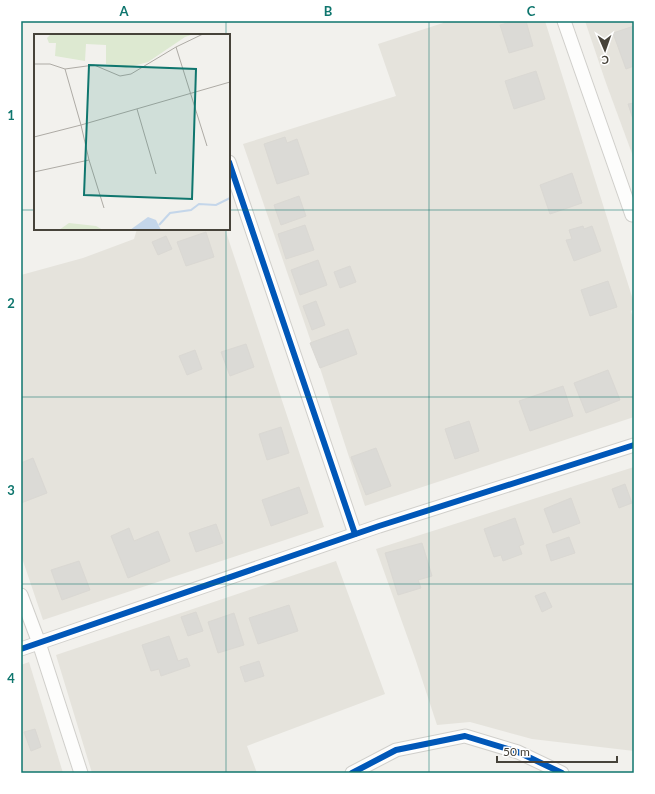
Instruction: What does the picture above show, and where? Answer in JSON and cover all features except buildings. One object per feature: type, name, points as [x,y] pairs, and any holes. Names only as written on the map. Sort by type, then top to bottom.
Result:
[{"type":"street","points":[[564,21],[633,218]]},
{"type":"street","points":[[230,165],[355,534]]},
{"type":"street","points":[[21,649],[355,534],[634,445]]},
{"type":"street","points":[[21,595],[39,643],[81,773]]},
{"type":"street","points":[[352,773],[396,750],[465,736],[518,752],[562,773]]},
{"type":"shaded area","points":[[443,21],[545,21],[634,303],[634,309],[631,311],[634,321],[634,417],[365,506],[320,368],[243,144],[396,96],[378,44],[443,23]]},
{"type":"shaded area","points":[[585,21],[634,21],[634,159],[606,83]]},
{"type":"shaded area","points":[[137,230],[225,230],[324,527],[43,620],[21,555],[21,275],[83,258],[134,239]]},
{"type":"shaded area","points":[[634,467],[634,751],[532,739],[470,722],[437,725],[376,549]]},
{"type":"shaded area","points":[[336,561],[385,694],[247,746],[257,773],[92,773],[56,655]]},
{"type":"shaded area","points":[[29,662],[63,773],[21,773],[21,665]]},
{"type":"cycle path","points":[[230,165],[355,534]]},
{"type":"cycle path","points":[[21,649],[379,526],[634,445]]},
{"type":"cycle path","points":[[352,773],[396,750],[465,736],[518,752],[562,773]]}]
